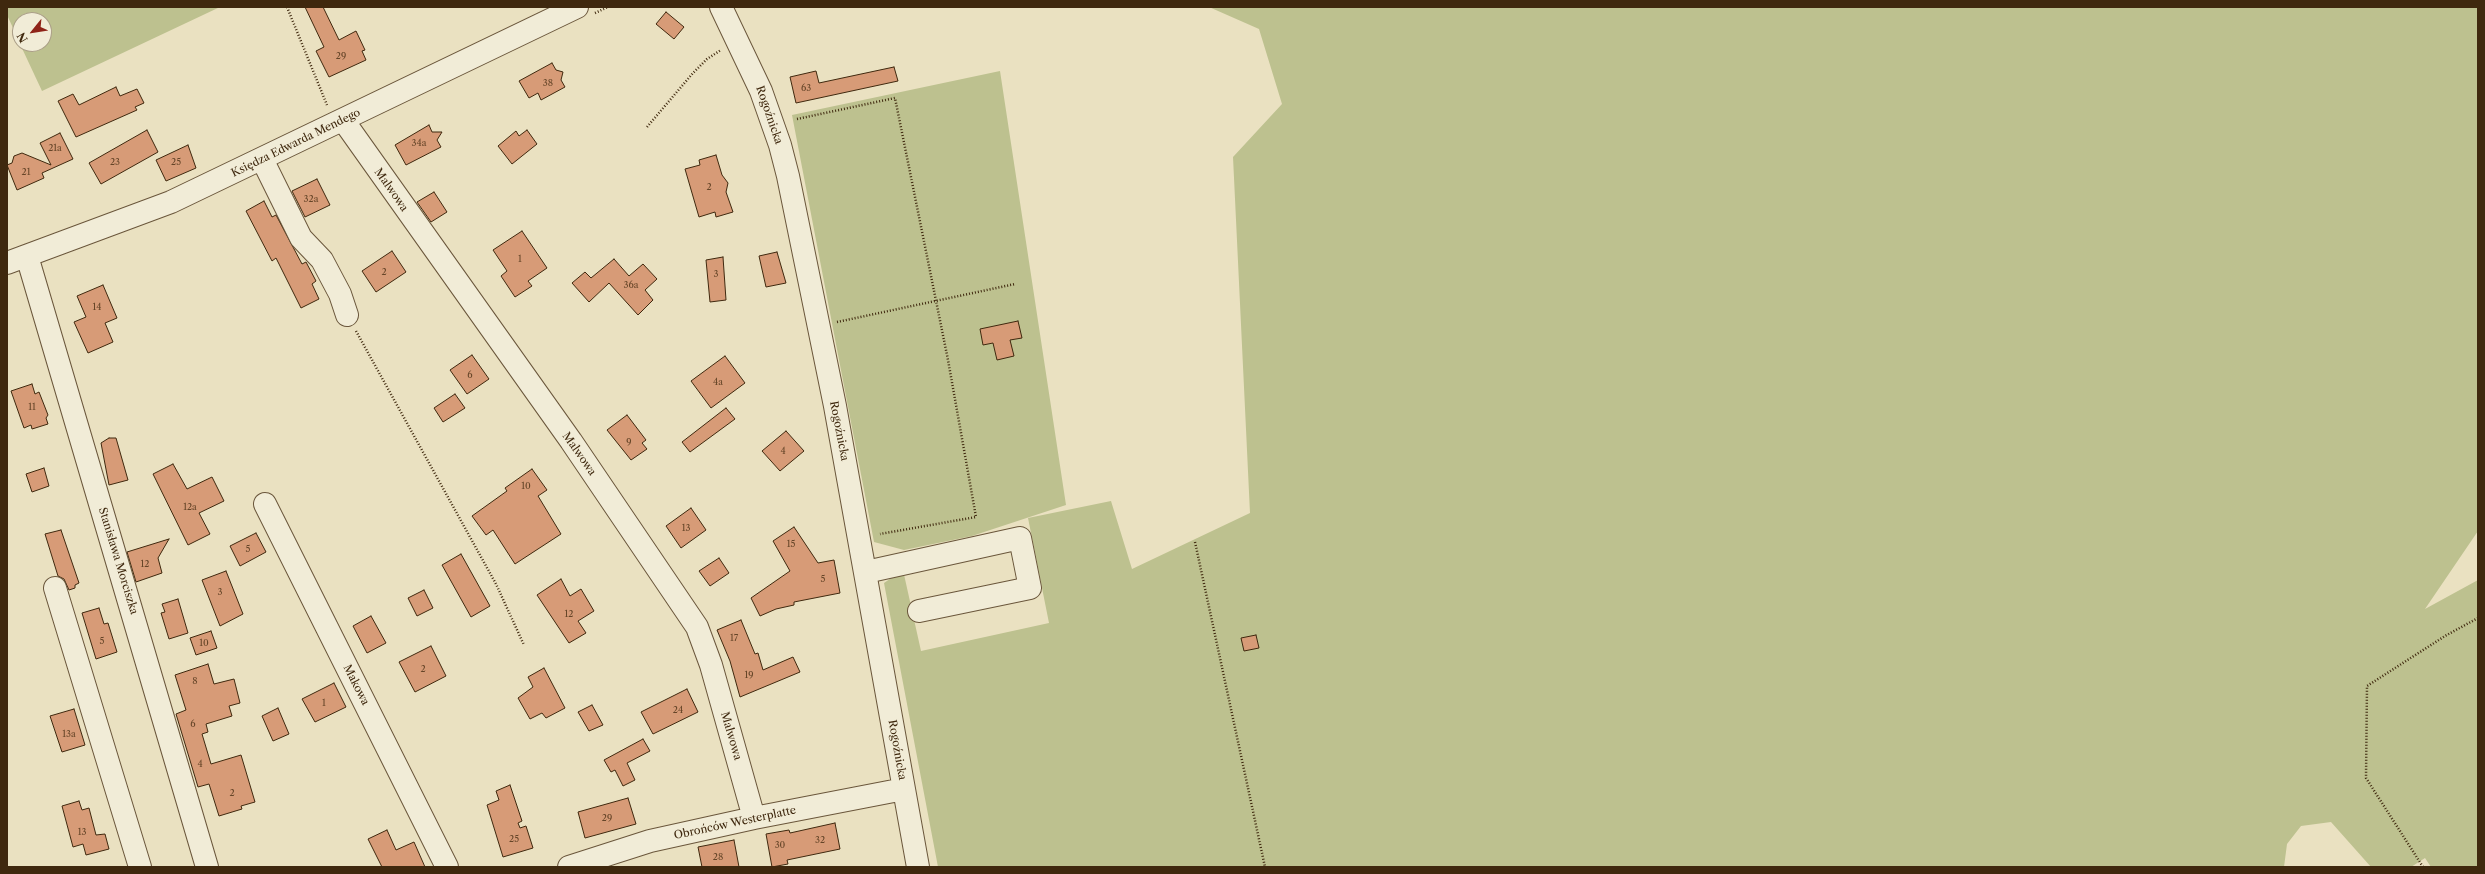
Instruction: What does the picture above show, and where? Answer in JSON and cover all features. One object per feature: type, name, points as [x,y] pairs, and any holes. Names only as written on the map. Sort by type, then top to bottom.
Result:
[{"type":"street","name":"Księdza Edwarda Mendego","points":[[17,259],[165,204],[578,7]]},
{"type":"street","name":"Rogoźnicka","points":[[721,7],[739,41],[770,114],[788,176],[866,572],[918,867]]},
{"type":"street","name":"Malwowa","points":[[339,122],[571,441],[697,627],[711,665],[754,818]]},
{"type":"street","points":[[262,158],[301,238],[322,260],[340,294],[347,315]]},
{"type":"street","name":"Stanisława Morciszka","points":[[17,259],[207,867]]},
{"type":"street","name":"Makowa","points":[[265,504],[447,867]]},
{"type":"street","points":[[866,572],[1020,538],[1030,588],[919,611]]},
{"type":"street","points":[[55,588],[140,867]]},
{"type":"street","name":"Obrońców Westerplatte","points":[[569,867],[650,841],[754,818],[904,789]]},
{"type":"path","points":[[287,7],[339,122]]},
{"type":"path","points":[[647,127],[707,59],[739,41]]},
{"type":"path","points":[[797,119],[896,98],[935,301],[948,360],[976,517],[880,534]]},
{"type":"path","points":[[829,324],[1015,284]]},
{"type":"path","points":[[347,315],[496,584],[524,645]]},
{"type":"path","points":[[1195,542],[1265,867]]},
{"type":"path","points":[[2423,867],[2366,778],[2367,686],[2445,636],[2478,618]]},
{"type":"green space","points":[[7,7],[220,7],[42,91],[24,52],[52,52],[52,12],[12,12],[12,26],[7,15]]},
{"type":"green space","points":[[1209,7],[2478,7],[2478,531],[2425,609],[2478,580],[2478,867],[2431,867],[2425,858],[2411,867],[2371,867],[2331,822],[2301,826],[2287,844],[2284,867],[938,867],[884,583],[903,570],[921,651],[1049,623],[1028,518],[1111,501],[1132,569],[1250,513],[1233,157],[1282,104],[1259,29]]},
{"type":"green space","points":[[1000,71],[1066,505],[972,536],[904,550],[874,542],[792,115]]},
{"type":"building","points":[[305,7],[323,7],[339,40],[356,31],[365,50],[362,51],[366,60],[329,77],[316,51],[324,47]]},
{"type":"building","points":[[666,12],[684,27],[674,39],[656,24]]},
{"type":"building","points":[[552,63],[556,70],[563,72],[561,80],[565,87],[541,100],[538,93],[529,98],[519,81]]},
{"type":"building","points":[[894,67],[898,81],[796,103],[790,77],[816,71],[819,83]]},
{"type":"building","points":[[116,87],[120,96],[137,89],[144,103],[135,107],[137,110],[76,137],[58,101],[73,94],[79,105]]},
{"type":"building","points":[[429,125],[432,132],[442,132],[437,140],[441,147],[406,165],[395,145]]},
{"type":"building","points":[[147,130],[158,152],[101,184],[89,163]]},
{"type":"building","points":[[527,130],[537,144],[512,164],[498,146],[516,131],[519,136]]},
{"type":"building","points":[[60,133],[73,159],[42,173],[44,178],[17,190],[7,165],[12,163],[14,156],[22,153],[51,165],[40,143]]},
{"type":"building","points":[[188,145],[196,168],[166,181],[156,160]]},
{"type":"building","points":[[716,155],[722,175],[728,183],[726,192],[733,212],[716,217],[715,212],[699,217],[685,169],[700,165],[699,160]]},
{"type":"building","points":[[317,179],[330,205],[305,217],[292,191]]},
{"type":"building","points":[[434,192],[447,212],[431,222],[417,202]]},
{"type":"building","points":[[264,201],[272,217],[276,215],[302,264],[306,262],[316,281],[312,284],[319,299],[301,308],[276,258],[272,261],[246,211]]},
{"type":"building","points":[[522,231],[547,268],[528,281],[532,286],[515,297],[501,276],[507,271],[493,250]]},
{"type":"building","points":[[392,251],[406,272],[376,292],[362,271]]},
{"type":"building","points":[[777,252],[786,283],[766,287],[759,256]]},
{"type":"building","points":[[723,257],[726,300],[710,302],[706,260]]},
{"type":"building","points":[[614,259],[629,276],[643,264],[657,279],[645,290],[653,300],[638,315],[609,283],[589,302],[572,283],[585,272],[591,278]]},
{"type":"building","points":[[103,285],[117,318],[105,323],[113,342],[88,353],[74,322],[86,317],[77,296]]},
{"type":"building","points":[[1018,321],[1022,338],[1010,340],[1014,356],[997,360],[993,343],[983,345],[980,329]]},
{"type":"building","points":[[472,355],[489,379],[467,394],[450,370]]},
{"type":"building","points":[[725,356],[745,383],[711,408],[691,381]]},
{"type":"building","points":[[32,384],[35,394],[39,392],[48,415],[46,418],[48,424],[32,429],[31,425],[24,428],[11,391]]},
{"type":"building","points":[[455,394],[465,408],[443,422],[434,408]]},
{"type":"building","points":[[726,408],[735,419],[690,452],[682,442]]},
{"type":"building","points":[[627,415],[646,440],[642,443],[647,449],[631,460],[607,430]]},
{"type":"building","points":[[786,431],[804,451],[780,471],[762,451]]},
{"type":"building","points":[[109,438],[116,438],[128,480],[109,485],[101,443]]},
{"type":"building","points":[[173,464],[187,489],[212,477],[224,501],[199,513],[210,534],[188,545],[153,474]]},
{"type":"building","points":[[44,468],[49,486],[32,492],[26,474]]},
{"type":"building","points":[[532,469],[547,490],[538,496],[561,534],[515,564],[493,530],[486,535],[472,516],[507,491],[505,488]]},
{"type":"building","points":[[691,508],[706,530],[681,548],[666,526]]},
{"type":"building","points":[[794,527],[818,563],[834,560],[840,593],[794,602],[794,605],[776,609],[760,616],[751,598],[790,571],[773,541]]},
{"type":"building","points":[[61,530],[79,583],[75,585],[75,588],[69,590],[64,579],[58,576],[45,534]]},
{"type":"building","points":[[256,533],[266,552],[240,566],[230,546]]},
{"type":"building","points":[[169,539],[158,558],[162,573],[136,582],[127,552]]},
{"type":"building","points":[[461,554],[490,606],[471,617],[442,565]]},
{"type":"building","points":[[719,558],[729,573],[710,586],[699,571]]},
{"type":"building","points":[[226,571],[243,614],[220,626],[202,580]]},
{"type":"building","points":[[561,579],[570,596],[581,589],[594,611],[578,621],[586,633],[569,643],[537,595]]},
{"type":"building","points":[[424,590],[433,608],[417,616],[408,598]]},
{"type":"building","points":[[178,599],[188,633],[169,639],[161,613],[165,612],[162,604]]},
{"type":"building","points":[[99,608],[104,624],[108,623],[117,652],[96,659],[82,613]]},
{"type":"building","points":[[371,616],[386,643],[367,653],[353,626]]},
{"type":"building","points":[[741,620],[755,654],[758,653],[763,670],[793,657],[800,672],[740,697],[730,661],[717,630]]},
{"type":"building","points":[[211,631],[217,648],[196,655],[190,638]]},
{"type":"building","points":[[1256,635],[1259,648],[1244,651],[1241,638]]},
{"type":"building","points":[[431,646],[446,676],[415,692],[399,662]]},
{"type":"building","points":[[208,664],[214,684],[234,679],[240,703],[229,706],[232,716],[206,724],[208,732],[202,734],[211,764],[241,755],[255,802],[241,806],[242,809],[219,816],[209,784],[198,787],[176,714],[186,710],[175,675]]},
{"type":"building","points":[[544,668],[565,708],[546,718],[542,713],[530,719],[518,698],[533,687],[528,677]]},
{"type":"building","points":[[334,683],[346,707],[315,722],[302,699]]},
{"type":"building","points":[[687,689],[698,712],[653,734],[641,712]]},
{"type":"building","points":[[592,705],[603,725],[589,731],[578,712]]},
{"type":"building","points":[[278,708],[289,734],[273,741],[262,716]]},
{"type":"building","points":[[74,709],[85,745],[62,752],[50,716]]},
{"type":"building","points":[[643,739],[650,751],[627,763],[635,780],[623,786],[615,770],[611,772],[604,760]]},
{"type":"building","points":[[510,785],[522,821],[518,823],[520,828],[526,826],[533,848],[503,857],[487,805],[499,800],[496,791]]},
{"type":"building","points":[[628,798],[636,824],[585,838],[578,812]]},
{"type":"building","points":[[79,801],[82,810],[89,808],[96,835],[105,834],[109,849],[86,855],[83,844],[73,847],[62,806]]},
{"type":"building","points":[[835,823],[840,849],[787,860],[788,864],[772,867],[766,834],[789,830],[790,833]]},
{"type":"building","points":[[387,830],[396,850],[414,842],[425,867],[382,867],[368,839]]},
{"type":"building","points":[[734,840],[739,867],[702,867],[698,847]]}]
